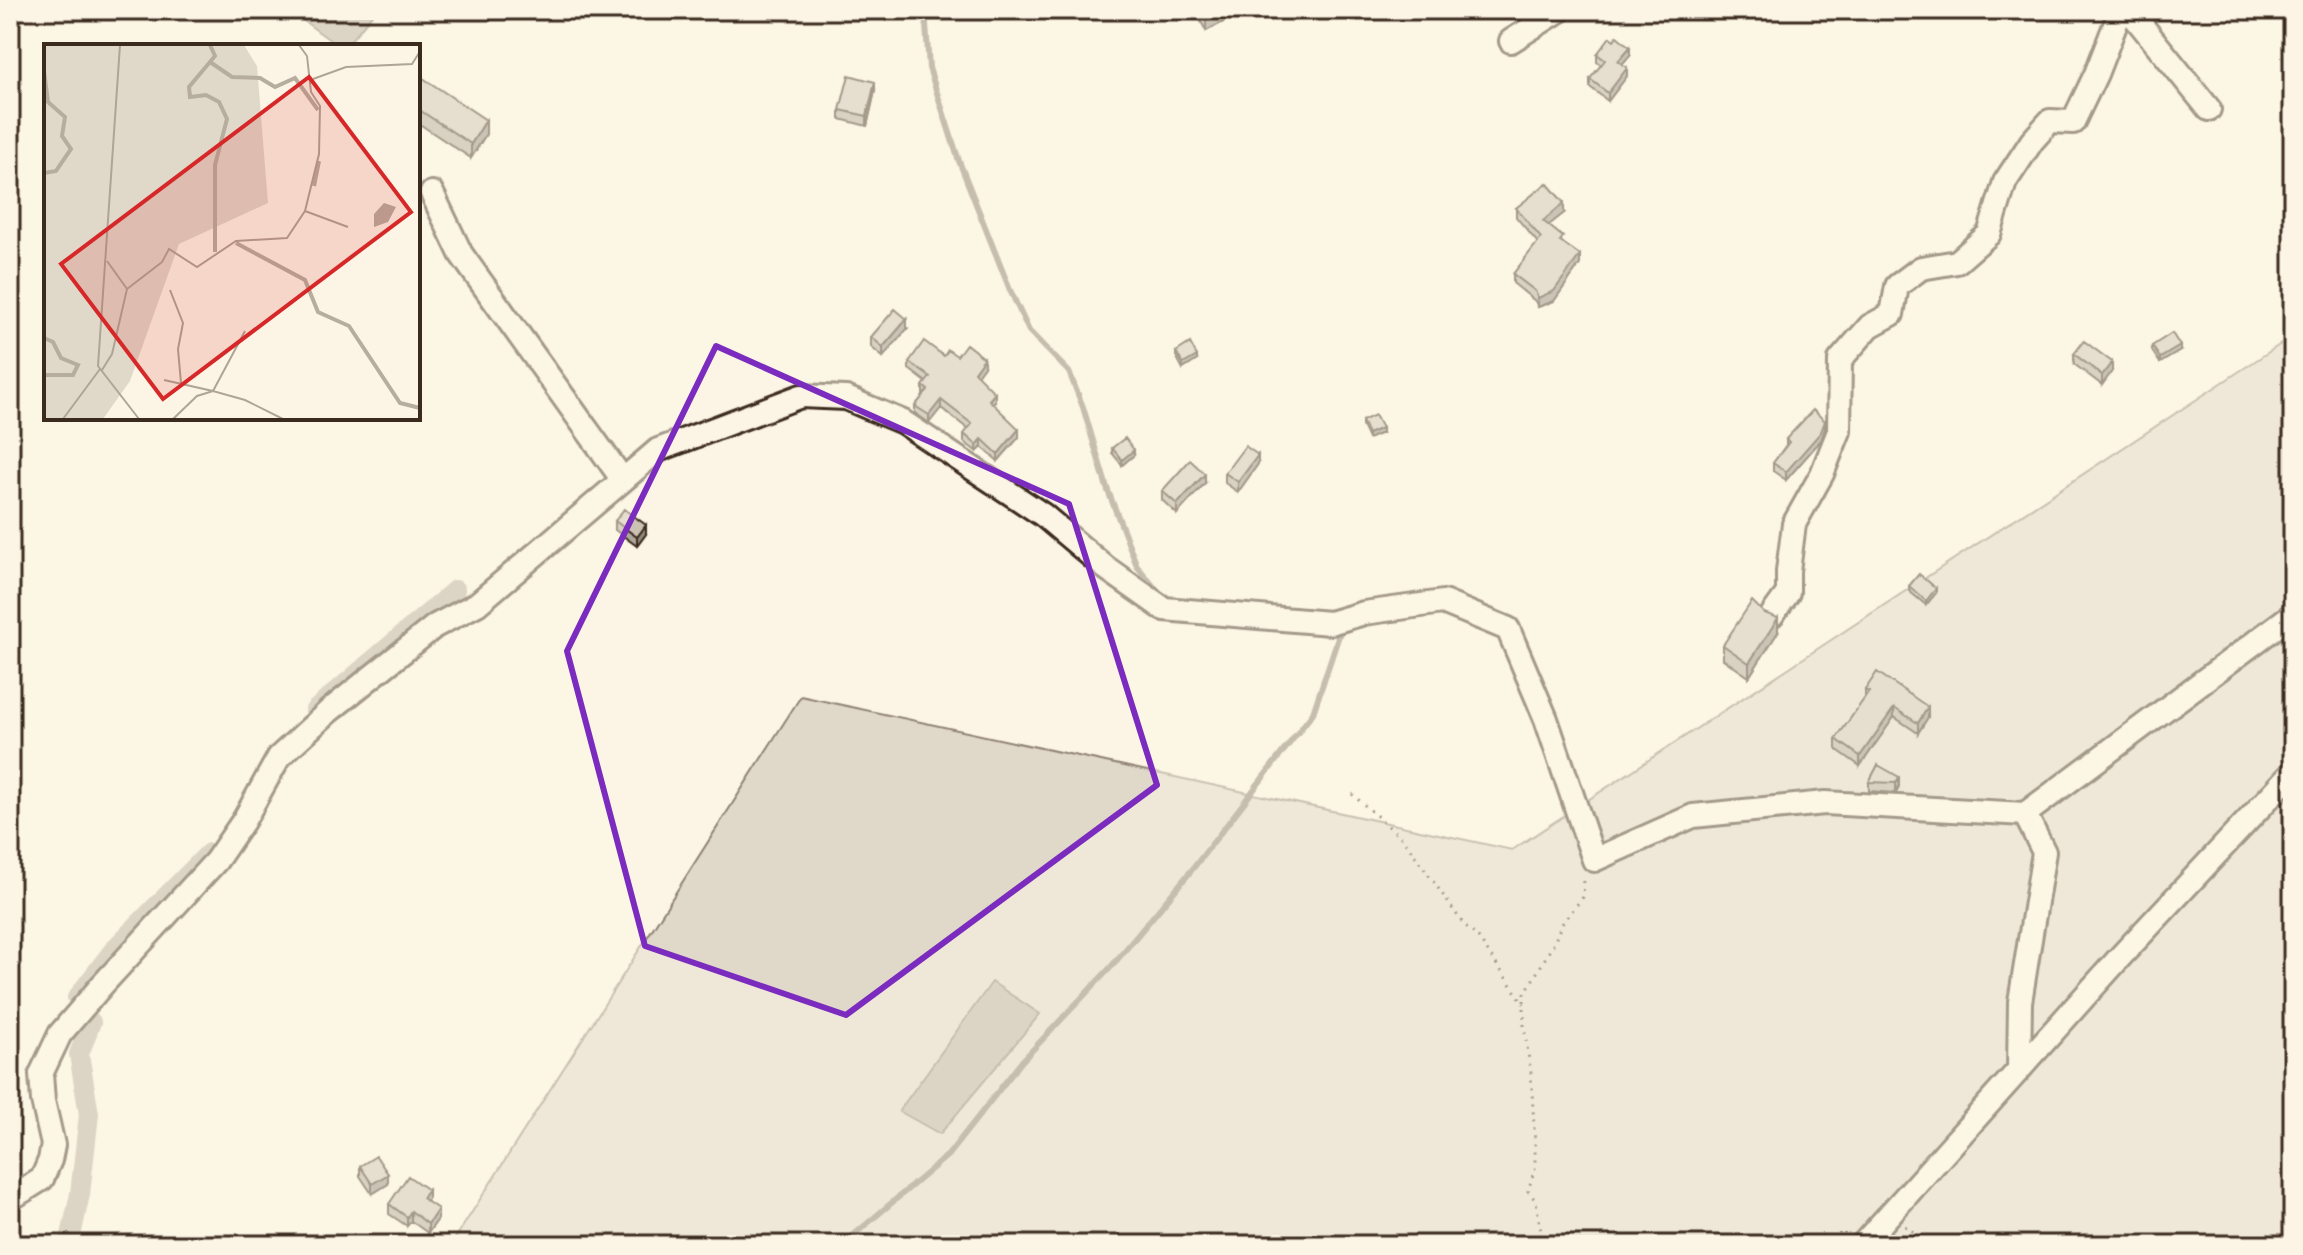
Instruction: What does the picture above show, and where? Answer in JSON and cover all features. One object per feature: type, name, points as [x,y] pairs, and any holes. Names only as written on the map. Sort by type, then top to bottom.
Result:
[{"type":"street","points":[[1511,41],[1560,10]]},
{"type":"street","points":[[1772,615],[1788,593],[1794,524],[1822,474],[1839,431],[1840,360],[1870,326],[1892,314],[1897,286],[1921,268],[1957,262],[1989,234],[2005,182],[2032,141],[2050,121],[2073,122],[2121,10]]},
{"type":"street","points":[[2129,10],[2209,109]]},
{"type":"street","points":[[432,193],[461,254],[623,480]]},
{"type":"street","points":[[10,1199],[42,1179],[50,1160],[53,1145],[43,1101],[41,1074],[54,1044],[103,984],[216,861],[244,820],[279,757],[329,711],[435,626],[477,604],[658,450],[801,396],[846,398],[903,422],[1043,515],[1106,568],[1164,609],[1330,623],[1364,613],[1443,602],[1508,629],[1546,719],[1594,860],[1693,816],[1825,803],[2025,814],[2293,614]]},
{"type":"street","points":[[1862,1245],[2121,956],[2293,772]]},
{"type":"street","points":[[2019,1070],[2020,1002],[2044,852],[2025,814]]},
{"type":"path","points":[[1352,794],[1404,840],[1462,922],[1479,939],[1526,1008]]},
{"type":"path","points":[[1543,1245],[1536,1201],[1528,1191],[1535,1168],[1535,1145],[1524,995],[1561,925],[1583,897],[1585,869]]},
{"type":"path","points":[[1889,1215],[1932,1245]]},
{"type":"highlighted area","points":[[716,346],[1069,504],[1157,785],[846,1015],[645,946],[567,651]]},
{"type":"shaded area","points":[[289,10],[376,10],[348,44],[335,44]]},
{"type":"shaded area","points":[[2293,336],[2293,1245],[451,1245],[801,696],[1512,850]]},
{"type":"shaded area","points":[[992,982],[1040,1014],[940,1134],[899,1111]]},
{"type":"building","points":[[1200,10],[1229,10],[1206,21]]},
{"type":"building","points":[[1617,36],[1630,47],[1618,61],[1627,68],[1608,93],[1590,79],[1605,60],[1597,54],[1610,37],[1614,40]]},
{"type":"building","points":[[849,75],[875,82],[867,116],[840,110]]},
{"type":"building","points":[[423,78],[486,120],[471,144],[420,110],[420,82]]},
{"type":"building","points":[[1547,183],[1564,203],[1543,221],[1563,237],[1560,241],[1580,255],[1554,291],[1538,298],[1535,291],[1513,274],[1541,238],[1516,208]]},
{"type":"building","points":[[895,309],[907,319],[883,347],[871,337]]},
{"type":"building","points":[[2172,333],[2180,346],[2160,358],[2152,346]]},
{"type":"building","points":[[924,341],[944,356],[948,350],[957,356],[966,344],[984,358],[974,372],[995,393],[989,400],[1019,429],[998,454],[982,439],[977,445],[964,434],[972,424],[941,400],[929,415],[915,406],[928,390],[923,386],[930,377],[909,362]]},
{"type":"building","points":[[2084,341],[2112,362],[2102,375],[2074,354]]},
{"type":"building","points":[[1190,343],[1197,356],[1183,364],[1176,352]]},
{"type":"building","points":[[1813,410],[1825,421],[1821,432],[1786,472],[1773,463],[1789,442],[1786,439]]},
{"type":"building","points":[[1375,415],[1382,428],[1368,434],[1362,421]]},
{"type":"building","points":[[1125,438],[1134,450],[1122,460],[1112,448]]},
{"type":"building","points":[[1245,446],[1258,455],[1238,482],[1225,473]]},
{"type":"building","points":[[1190,460],[1205,474],[1177,504],[1162,491]]},
{"type":"building","points":[[624,509],[646,525],[637,537],[615,521]]},
{"type":"building","points":[[1919,574],[1936,588],[1926,601],[1909,586]]},
{"type":"building","points":[[1752,601],[1764,613],[1778,618],[1749,663],[1723,645]]},
{"type":"building","points":[[1877,672],[1928,707],[1918,723],[1894,708],[1860,756],[1836,739],[1869,692],[1865,690]]},
{"type":"building","points":[[1878,765],[1899,777],[1896,783],[1869,782]]},
{"type":"building","points":[[376,1156],[388,1174],[372,1184],[360,1166]]},
{"type":"building","points":[[408,1176],[428,1190],[422,1198],[438,1209],[428,1224],[411,1211],[407,1217],[389,1204]]},
{"type":"waterway","points":[[925,10],[929,68],[959,161],[1010,290],[1029,331],[1069,372],[1083,407],[1107,488],[1137,566],[1158,592],[1175,602]]},
{"type":"waterway","points":[[315,710],[455,590]]},
{"type":"waterway","points":[[842,1245],[948,1155],[1022,1061],[1111,967],[1191,871],[1313,713],[1341,629]]},
{"type":"waterway","points":[[77,998],[115,948],[209,853]]},
{"type":"waterway","points":[[69,1245],[80,1194],[89,1114],[79,1054],[91,1022]]}]
